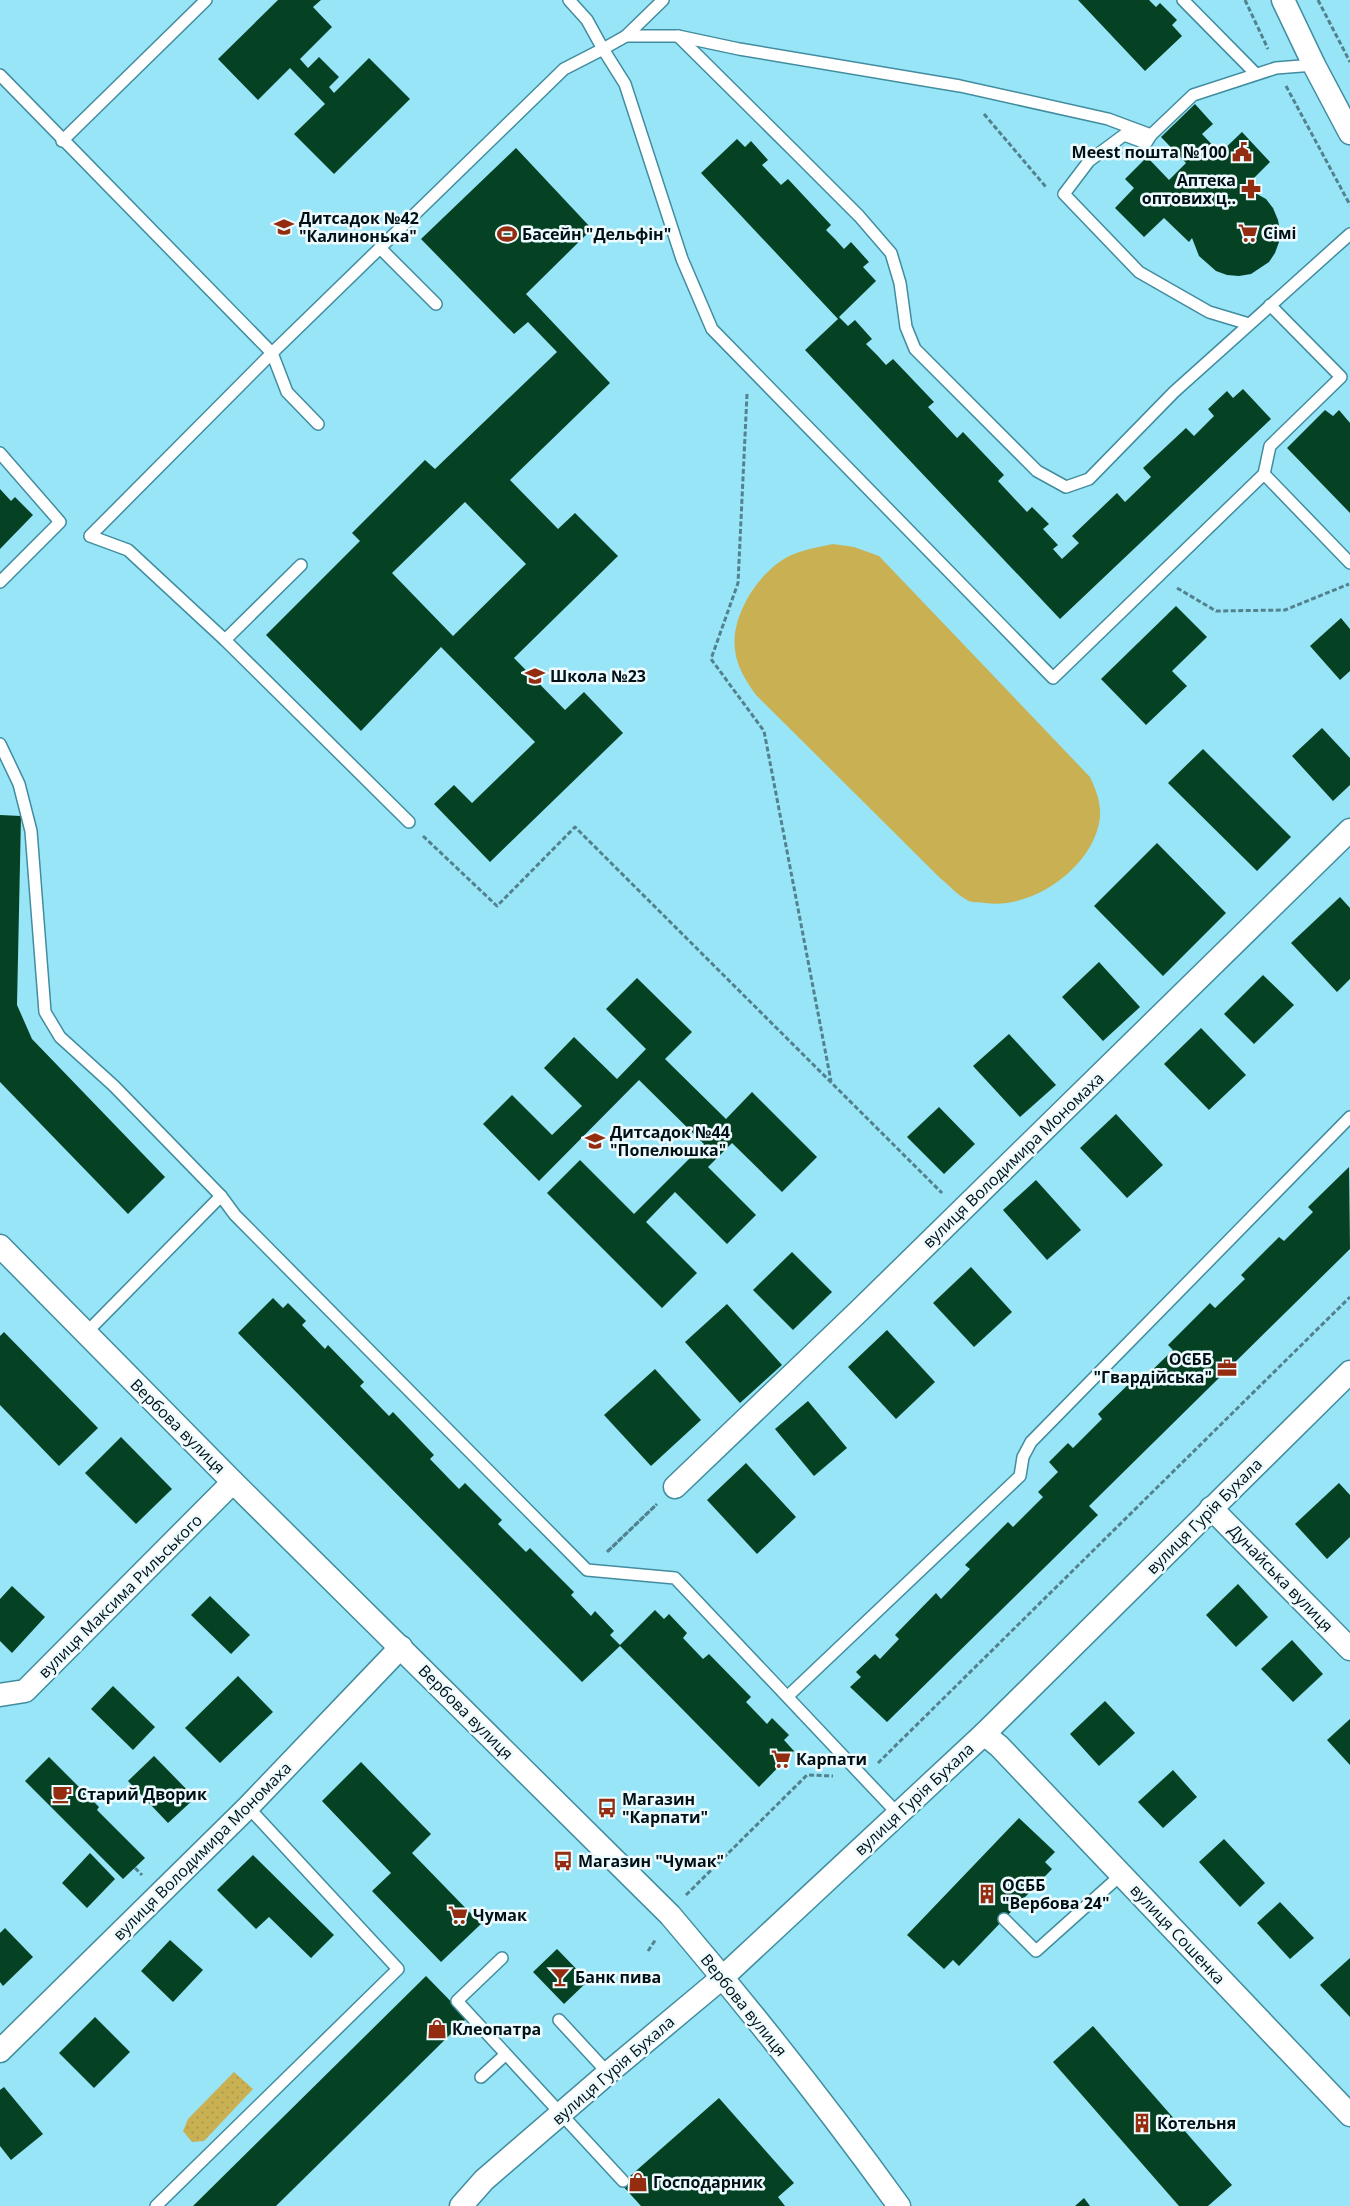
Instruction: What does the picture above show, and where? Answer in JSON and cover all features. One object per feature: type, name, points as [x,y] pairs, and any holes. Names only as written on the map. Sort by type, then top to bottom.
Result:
[{"type":"street","points":[[1283,0],[1314,66],[1350,133]]},
{"type":"street","name":"вулиця Володимира Мономаха","points":[[675,1488],[961,1212],[1350,830]]},
{"type":"street","name":"Вербова вулиця","points":[[0,1246],[233,1482],[670,1915],[723,1977],[842,2128],[899,2206]]},
{"type":"street","name":"вулиця Гурія Бухала","points":[[461,2206],[484,2180],[723,1977],[984,1734],[1350,1372]]},
{"type":"street","name":"вулиця Максима Рильського","points":[[0,1694],[25,1691],[233,1482]]},
{"type":"street","name":"Дунайська вулиця","points":[[1211,1508],[1350,1649]]},
{"type":"street","name":"вулиця Володимира Мономаха","points":[[0,2051],[248,1807],[401,1647]]},
{"type":"street","name":"вулиця Сошенка","points":[[984,1734],[999,1746],[1122,1874],[1350,2116]]},
{"type":"lane","points":[[62,141],[206,0]]},
{"type":"lane","points":[[569,0],[587,20],[625,84],[682,259],[712,329],[1053,678],[1264,474],[1270,446],[1341,377]]},
{"type":"lane","points":[[409,822],[225,640],[128,550],[90,536],[272,353],[564,69],[626,36],[663,0]]},
{"type":"lane","points":[[1183,0],[1256,74]]},
{"type":"lane","points":[[626,36],[678,36],[739,49],[960,86],[1108,118],[1151,134]]},
{"type":"lane","points":[[678,36],[859,216],[891,253],[900,283],[906,327],[915,349],[1037,471],[1066,487],[1089,479],[1174,392],[1350,234]]},
{"type":"lane","points":[[1249,324],[1209,312],[1140,272],[1064,194],[1089,161],[1124,135],[1146,143],[1151,134],[1193,95],[1276,68],[1314,66]]},
{"type":"lane","points":[[0,75],[62,141],[272,353],[287,392],[318,424]]},
{"type":"lane","points":[[380,248],[436,304]]},
{"type":"lane","points":[[1270,305],[1350,386]]},
{"type":"lane","points":[[0,453],[60,522],[0,582]]},
{"type":"lane","points":[[1264,474],[1350,563]]},
{"type":"lane","points":[[225,640],[301,565]]},
{"type":"lane","points":[[0,744],[19,784],[31,831],[45,1012],[60,1037],[114,1086],[222,1196],[235,1215],[587,1570],[675,1578],[898,1814]]},
{"type":"lane","points":[[788,1696],[1020,1476],[1023,1457],[1031,1442],[1350,1117]]},
{"type":"lane","points":[[86,1333],[222,1196]]},
{"type":"lane","points":[[156,2206],[398,1968],[248,1807]]},
{"type":"lane","points":[[1004,1919],[1036,1951],[1122,1874]]},
{"type":"lane","points":[[502,1958],[457,2001],[623,2182]]},
{"type":"lane","points":[[559,2020],[608,2073]]},
{"type":"lane","points":[[481,2077],[505,2055]]},
{"type":"path","points":[[1245,0],[1276,68],[1350,205]]},
{"type":"path","points":[[1318,0],[1350,62]]},
{"type":"path","points":[[960,86],[1051,192],[1064,194]]},
{"type":"path","points":[[748,367],[738,583],[711,659],[764,731],[831,1082]]},
{"type":"path","points":[[1157,576],[1216,611],[1285,610],[1350,584]]},
{"type":"path","points":[[409,822],[497,906],[575,827],[961,1212]]},
{"type":"path","points":[[648,1952],[670,1915],[687,1893],[807,1775],[864,1777],[1350,1297]]},
{"type":"path","points":[[587,1570],[675,1488]]},
{"type":"path","points":[[587,1570],[658,1503]]},
{"type":"shaded area","points":[[833,544],[854,547],[879,556],[1090,777],[1100,806],[1100,817],[1096,835],[1087,852],[1074,868],[1059,881],[1041,892],[1023,899],[1004,903],[973,902],[963,898],[940,878],[752,690],[740,668],[735,650],[737,625],[746,601],[769,571],[784,559],[804,550]]},
{"type":"shaded area","points":[[234,2072],[253,2089],[204,2141],[192,2142],[183,2131],[188,2119]]},
{"type":"building","points":[[278,0],[321,0],[313,7],[332,27],[300,59],[308,68],[319,57],[339,77],[329,87],[334,93],[369,58],[410,99],[334,174],[294,134],[325,104],[290,68],[258,100],[218,59]]},
{"type":"building","points":[[1078,0],[1149,0],[1156,7],[1160,3],[1177,20],[1172,25],[1182,36],[1145,71]]},
{"type":"building","points":[[1195,104],[1213,124],[1202,134],[1220,153],[1242,132],[1270,162],[1250,182],[1259,191],[1257,194],[1266,199],[1273,208],[1280,231],[1279,242],[1269,262],[1251,274],[1227,275],[1216,271],[1199,256],[1192,238],[1189,242],[1164,218],[1144,237],[1115,208],[1134,188],[1125,179],[1147,157],[1169,180],[1186,163],[1161,137]]},
{"type":"building","points":[[737,139],[745,147],[751,141],[768,160],[762,165],[781,185],[788,179],[831,225],[826,230],[844,249],[851,242],[869,262],[863,267],[876,281],[839,317],[848,326],[855,320],[872,339],[866,344],[886,365],[893,359],[934,402],[928,407],[957,438],[963,432],[1004,475],[998,481],[1027,512],[1032,507],[1049,524],[1043,529],[1058,545],[1053,549],[1062,559],[1079,543],[1072,536],[1117,493],[1125,502],[1151,477],[1143,468],[1186,428],[1194,436],[1214,416],[1208,409],[1227,391],[1233,398],[1243,389],[1271,419],[1060,619],[805,350],[838,319],[701,173]]},
{"type":"building","points":[[516,148],[592,229],[526,294],[610,383],[510,480],[558,529],[575,513],[618,556],[514,658],[565,710],[584,692],[623,733],[490,862],[434,804],[454,785],[472,803],[535,742],[441,647],[361,731],[266,635],[360,541],[352,533],[425,460],[435,469],[557,352],[528,322],[514,334],[421,239]],"holes":[[[465,502],[526,564],[453,636],[392,573]]]},
{"type":"building","points":[[1325,410],[1333,416],[1339,410],[1350,423],[1350,513],[1287,448]]},
{"type":"building","points":[[0,489],[11,501],[15,497],[33,515],[0,549]]},
{"type":"building","points":[[1176,606],[1207,637],[1172,671],[1187,686],[1146,725],[1101,679]]},
{"type":"building","points":[[1341,618],[1350,629],[1350,671],[1340,680],[1310,646]]},
{"type":"building","points":[[1322,728],[1350,758],[1350,785],[1333,801],[1292,756]]},
{"type":"building","points":[[1203,749],[1291,837],[1257,871],[1168,783]]},
{"type":"building","points":[[0,815],[21,816],[17,1005],[32,1039],[165,1177],[128,1214],[0,1082]]},
{"type":"building","points":[[1157,843],[1226,913],[1163,976],[1094,906]]},
{"type":"building","points":[[1340,897],[1350,908],[1350,979],[1337,992],[1291,943]]},
{"type":"building","points":[[1099,962],[1140,1007],[1103,1041],[1062,997]]},
{"type":"building","points":[[1263,975],[1294,1005],[1254,1044],[1224,1014]]},
{"type":"building","points":[[637,978],[692,1032],[665,1059],[726,1119],[752,1092],[817,1157],[782,1192],[732,1143],[708,1167],[756,1215],[727,1244],[675,1192],[646,1222],[697,1273],[662,1308],[547,1193],[580,1160],[634,1214],[704,1144],[639,1080],[539,1181],[483,1124],[512,1095],[552,1135],[582,1106],[544,1068],[574,1037],[617,1079],[646,1049],[606,1009]]},
{"type":"building","points":[[1201,1028],[1246,1075],[1209,1110],[1164,1064]]},
{"type":"building","points":[[1009,1034],[1056,1085],[1020,1117],[973,1066]]},
{"type":"building","points":[[939,1107],[975,1144],[944,1174],[907,1137]]},
{"type":"building","points":[[1116,1114],[1163,1165],[1127,1198],[1080,1148]]},
{"type":"building","points":[[1349,1167],[1350,1249],[1089,1506],[1098,1515],[887,1722],[850,1687],[861,1677],[856,1672],[875,1654],[880,1659],[899,1639],[895,1635],[936,1593],[941,1599],[970,1569],[965,1565],[1008,1522],[1013,1527],[1043,1497],[1038,1492],[1058,1472],[1049,1462],[1068,1443],[1073,1448],[1102,1419],[1098,1414],[1138,1375],[1143,1379],[1173,1350],[1168,1345],[1210,1303],[1215,1308],[1245,1279],[1241,1275],[1279,1237],[1284,1241],[1313,1212],[1308,1207]]},
{"type":"building","points":[[1036,1180],[1081,1230],[1047,1260],[1003,1210]]},
{"type":"building","points":[[792,1252],[832,1292],[793,1330],[753,1290]]},
{"type":"building","points":[[971,1267],[1012,1312],[974,1347],[933,1303]]},
{"type":"building","points":[[273,1298],[283,1308],[288,1303],[306,1321],[302,1325],[325,1349],[328,1345],[364,1382],[360,1386],[389,1416],[393,1412],[434,1455],[430,1459],[459,1489],[465,1483],[502,1520],[498,1524],[526,1552],[530,1548],[574,1592],[571,1595],[591,1616],[595,1611],[614,1631],[610,1635],[620,1645],[655,1610],[664,1619],[669,1614],[687,1633],[683,1638],[703,1659],[709,1654],[751,1697],[746,1702],[767,1724],[772,1718],[789,1735],[784,1740],[794,1751],[759,1787],[620,1646],[582,1682],[238,1333]]},
{"type":"building","points":[[727,1304],[782,1365],[740,1403],[685,1342]]},
{"type":"building","points":[[887,1330],[935,1382],[896,1419],[848,1367]]},
{"type":"building","points":[[4,1332],[98,1428],[59,1466],[0,1405],[0,1336]]},
{"type":"building","points":[[655,1369],[701,1420],[651,1466],[604,1415]]},
{"type":"building","points":[[808,1401],[847,1448],[814,1476],[775,1429]]},
{"type":"building","points":[[121,1437],[172,1489],[136,1524],[85,1473]]},
{"type":"building","points":[[746,1463],[796,1517],[757,1554],[707,1500]]},
{"type":"building","points":[[1339,1483],[1350,1495],[1350,1537],[1327,1559],[1295,1524]]},
{"type":"building","points":[[1238,1584],[1268,1617],[1236,1647],[1206,1615]]},
{"type":"building","points":[[12,1586],[45,1617],[12,1653],[0,1641],[0,1599]]},
{"type":"building","points":[[210,1596],[250,1635],[231,1654],[191,1615]]},
{"type":"building","points":[[1292,1640],[1323,1674],[1293,1702],[1261,1669]]},
{"type":"building","points":[[238,1676],[273,1712],[220,1763],[185,1728]]},
{"type":"building","points":[[113,1686],[155,1727],[133,1750],[91,1709]]},
{"type":"building","points":[[1105,1701],[1135,1733],[1099,1766],[1070,1734]]},
{"type":"building","points":[[1350,1719],[1350,1765],[1327,1740]]},
{"type":"building","points":[[154,1756],[195,1798],[168,1823],[128,1781]]},
{"type":"building","points":[[49,1757],[99,1807],[97,1810],[145,1858],[123,1879],[25,1781]]},
{"type":"building","points":[[361,1762],[431,1834],[412,1853],[481,1924],[441,1962],[372,1891],[391,1873],[322,1801]]},
{"type":"building","points":[[1173,1770],[1197,1797],[1163,1828],[1138,1802]]},
{"type":"building","name":"ОСББ \"Вербова 24\"","points":[[1019,1818],[1055,1852],[1045,1862],[1052,1869],[959,1966],[953,1960],[944,1969],[907,1935]]},
{"type":"building","points":[[1224,1839],[1265,1883],[1240,1907],[1199,1862]]},
{"type":"building","points":[[90,1853],[115,1879],[87,1908],[62,1883]]},
{"type":"building","points":[[253,1855],[334,1935],[311,1958],[269,1917],[256,1929],[217,1890]]},
{"type":"building","points":[[1280,1902],[1314,1938],[1290,1959],[1257,1923]]},
{"type":"building","points":[[5,1928],[33,1957],[3,1986],[0,1982],[0,1933]]},
{"type":"building","points":[[170,1940],[203,1970],[173,2002],[141,1971]]},
{"type":"building","name":"Банк пива","points":[[557,1949],[588,1981],[564,2004],[533,1972]]},
{"type":"building","points":[[1350,1958],[1350,2017],[1320,1985]]},
{"type":"building","points":[[426,1976],[467,2018],[276,2206],[193,2206]]},
{"type":"building","points":[[95,2017],[130,2052],[94,2088],[59,2053]]},
{"type":"building","name":"Котельня","points":[[1093,2026],[1232,2185],[1208,2206],[1179,2206],[1053,2062]]},
{"type":"building","points":[[4,2087],[43,2134],[11,2160],[0,2146],[0,2090]]},
{"type":"building","points":[[719,2098],[794,2183],[778,2197],[785,2206],[641,2206],[621,2184]]},
{"type":"building","points":[[1084,2198],[1090,2206],[1075,2206]]},
{"type":"place","name":"Meest пошта №100","points":[[1242,152]]},
{"type":"place","name":"Аптека оптових ц..","points":[[1251,189]]},
{"type":"place","name":"Дитсадок №42 \"Калинонька\"","points":[[284,227]]},
{"type":"place","name":"Сімі","points":[[1248,233]]},
{"type":"place","name":"Басейн \"Дельфін\"","points":[[507,234]]},
{"type":"place","name":"Школа №23","points":[[535,676]]},
{"type":"place","name":"Дитсадок №44 \"Попелюшка\"","points":[[595,1141]]},
{"type":"place","name":"ОСББ \"Гвардійська\"","points":[[1227,1368]]},
{"type":"place","name":"Карпати","points":[[781,1759]]},
{"type":"place","name":"Старий Дворик","points":[[62,1794]]},
{"type":"place","name":"Магазин \"Карпати\"","points":[[607,1808]]},
{"type":"place","name":"Магазин \"Чумак\"","points":[[563,1861]]},
{"type":"place","name":"ОСББ \"Вербова 24\"","points":[[987,1894]]},
{"type":"place","name":"Чумак","points":[[458,1915]]},
{"type":"place","name":"Банк пива","points":[[560,1977]]},
{"type":"place","name":"Клеопатра","points":[[437,2029]]},
{"type":"place","name":"Котельня","points":[[1142,2123]]},
{"type":"place","name":"Господарник","points":[[638,2182]]}]
